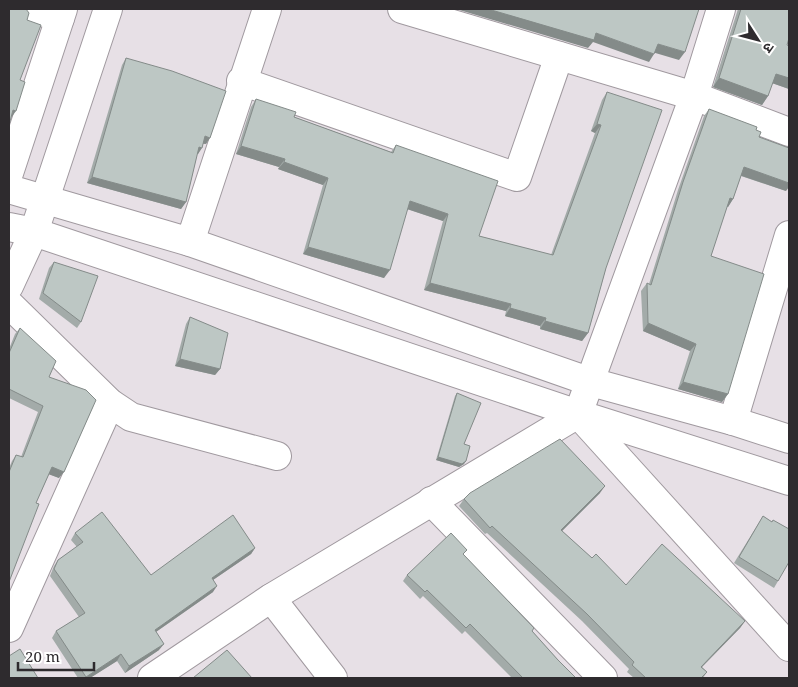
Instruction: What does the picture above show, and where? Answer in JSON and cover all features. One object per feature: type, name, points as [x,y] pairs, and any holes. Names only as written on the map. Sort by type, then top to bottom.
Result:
[{"type":"street","points":[[9,173],[61,13],[34,9]]},
{"type":"street","points":[[9,286],[21,230],[46,198],[108,9]]},
{"type":"street","points":[[190,242],[241,81],[267,9]]},
{"type":"street","points":[[402,9],[694,96],[789,132]]},
{"type":"street","points":[[152,678],[271,598],[578,414],[694,96],[721,9]]},
{"type":"street","points":[[241,81],[517,177],[559,56]]},
{"type":"street","points":[[9,189],[46,198],[190,242],[591,382],[733,421],[789,439]]},
{"type":"street","points":[[21,230],[578,414],[789,481]]},
{"type":"street","points":[[733,421],[787,248]]},
{"type":"street","points":[[9,304],[110,403],[131,417],[155,426],[277,456]]},
{"type":"street","points":[[9,628],[110,403]]},
{"type":"street","points":[[578,414],[788,644]]},
{"type":"street","points":[[431,501],[603,678]]},
{"type":"street","points":[[271,598],[333,678]]},
{"type":"building","points":[[9,9],[26,9],[29,13],[27,20],[41,25],[20,80],[25,82],[16,111],[13,110],[9,125]]},
{"type":"building","points":[[488,9],[699,9],[685,52],[658,44],[654,54],[596,33],[594,40]]},
{"type":"building","points":[[741,9],[789,9],[789,38],[787,45],[789,46],[789,78],[776,74],[768,96],[719,78]]},
{"type":"building","points":[[126,58],[172,71],[226,91],[210,138],[205,136],[202,148],[199,147],[186,202],[92,177]]},
{"type":"building","points":[[607,92],[662,110],[606,268],[588,333],[545,321],[546,318],[510,308],[511,304],[430,283],[448,214],[410,201],[390,270],[308,247],[328,178],[284,162],[285,159],[241,146],[256,99],[296,112],[294,117],[393,153],[396,145],[498,181],[479,236],[553,255],[601,125],[597,124]]},
{"type":"building","points":[[709,109],[757,127],[756,130],[761,132],[759,137],[789,148],[789,183],[744,167],[733,199],[730,198],[711,256],[764,274],[728,394],[683,382],[696,344],[648,323],[647,283],[651,285],[683,182]]},
{"type":"building","points":[[54,262],[98,276],[81,322],[43,293]]},
{"type":"building","points":[[190,317],[228,333],[220,369],[180,359]]},
{"type":"building","points":[[20,328],[56,361],[49,377],[86,390],[96,400],[64,472],[52,467],[36,503],[39,504],[9,582],[9,472],[16,455],[23,457],[43,406],[9,389],[9,353]]},
{"type":"building","points":[[457,393],[481,403],[464,444],[470,446],[466,461],[462,464],[438,457]]},
{"type":"building","points":[[560,439],[605,486],[561,530],[592,558],[596,554],[626,585],[662,544],[745,621],[701,667],[707,672],[701,678],[646,678],[632,665],[634,662],[587,614],[492,526],[490,528],[464,499],[470,493]]},
{"type":"building","points":[[102,512],[151,575],[233,515],[255,548],[212,578],[217,586],[155,630],[164,644],[129,666],[121,654],[86,677],[56,631],[85,613],[54,569],[58,560],[83,542],[75,533]]},
{"type":"building","points":[[763,516],[789,529],[789,562],[778,581],[739,557]]},
{"type":"building","points":[[451,533],[467,550],[463,554],[534,628],[532,631],[576,678],[523,678],[470,624],[466,628],[427,590],[425,592],[407,575]]},
{"type":"building","points":[[20,649],[38,678],[9,678],[9,656]]},
{"type":"building","points":[[227,650],[252,678],[193,678]]}]
